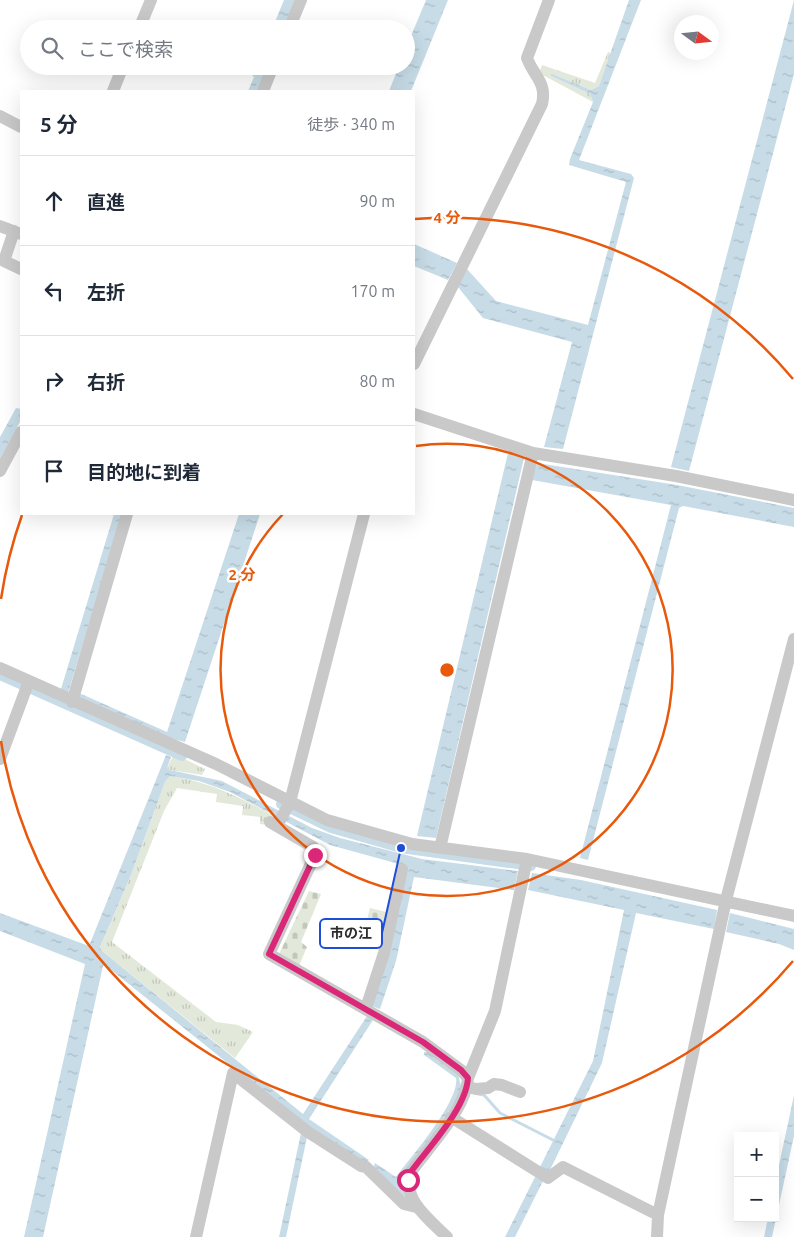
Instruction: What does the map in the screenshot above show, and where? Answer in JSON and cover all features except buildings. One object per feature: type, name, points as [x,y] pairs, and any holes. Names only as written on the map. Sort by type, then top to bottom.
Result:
[{"type":"street","points":[[143,20],[151,0]]},
{"type":"street","points":[[292,20],[300,0]]},
{"type":"street","points":[[415,362],[542,104],[545,92],[543,84],[531,69],[527,58],[549,0]]},
{"type":"street","points":[[113,90],[119,75]]},
{"type":"street","points":[[263,90],[269,75]]},
{"type":"street","points":[[0,116],[20,126]]},
{"type":"street","points":[[0,226],[18,233],[4,261],[20,269]]},
{"type":"street","points":[[415,414],[533,453],[676,476],[794,500]]},
{"type":"street","points":[[0,471],[20,434]]},
{"type":"street","points":[[440,848],[533,453]]},
{"type":"street","points":[[72,702],[127,515]]},
{"type":"street","points":[[364,515],[290,802],[273,824],[313,847],[315,855],[269,954],[423,1042],[461,1070],[468,1082],[476,1089],[488,1088],[494,1084],[520,1092]]},
{"type":"street","points":[[657,1237],[658,1215],[725,904],[794,639]]},
{"type":"street","points":[[0,668],[27,686],[72,702],[216,764],[327,820],[412,844],[794,916]]},
{"type":"street","points":[[0,759],[27,686]]},
{"type":"street","points":[[447,1237],[416,1207],[408,1180],[410,1173],[451,1117],[468,1082],[495,1011],[526,865]]},
{"type":"street","points":[[366,1008],[384,953],[402,869]]},
{"type":"street","points":[[196,1237],[233,1073],[308,1132],[361,1166],[366,1167],[404,1204],[416,1207]]},
{"type":"street","points":[[451,1117],[548,1178],[562,1167],[658,1215]]},
{"type":"green space","points":[[608,52],[611,53],[599,86],[591,90],[550,73],[551,76],[590,94],[593,102],[539,73],[542,65],[595,83]]},
{"type":"green space","points":[[174,754],[205,769],[202,775],[167,768]]},
{"type":"green space","points":[[170,776],[211,786],[272,815],[268,825],[260,824],[260,817],[242,815],[243,806],[216,802],[217,794],[177,788],[164,811],[112,942],[216,1022],[238,1025],[253,1032],[235,1058],[102,951],[100,947],[131,875],[165,782]]},
{"type":"green space","points":[[309,891],[321,894],[301,942],[307,947],[299,966],[279,954]]},
{"type":"green space","points":[[370,908],[390,913],[384,944],[364,932]]},
{"type":"water","points":[[284,0],[295,0],[287,20],[276,20]]},
{"type":"water","points":[[426,0],[448,0],[411,90],[389,90],[395,75],[415,75],[415,26]]},
{"type":"water","points":[[629,0],[641,0],[579,160],[631,174],[634,178],[563,449],[544,447],[572,342],[483,318],[458,287],[467,269],[496,301],[588,325],[626,182],[569,165],[593,102],[590,94],[551,76],[550,73],[591,90],[599,86]]},
{"type":"water","points":[[794,0],[794,74],[689,471],[671,467]]},
{"type":"water","points":[[252,75],[263,75],[257,90],[248,90],[254,77]]},
{"type":"water","points":[[415,244],[457,263],[448,280],[415,266]]},
{"type":"water","points":[[16,408],[20,409],[20,422],[0,458],[0,437]]},
{"type":"water","points":[[508,453],[524,458],[436,838],[417,836]]},
{"type":"water","points":[[537,463],[677,485],[794,508],[794,527],[683,506],[679,508],[588,860],[580,858],[671,505],[532,480]]},
{"type":"water","points":[[114,515],[122,515],[68,693],[61,689]]},
{"type":"water","points":[[239,515],[260,515],[185,742],[169,738],[78,698],[79,693],[167,732]]},
{"type":"water","points":[[166,755],[171,757],[167,768],[170,770],[222,781],[312,828],[340,838],[422,859],[518,871],[514,890],[414,877],[396,961],[380,1009],[372,1006],[406,866],[330,845],[230,792],[199,781],[170,776],[165,782],[131,875],[100,947],[102,951],[303,1114],[367,1016],[373,1020],[309,1119],[369,1160],[364,1163],[305,1125],[105,965],[103,966],[43,1237],[24,1237],[85,964],[0,931],[0,913],[89,946]]},
{"type":"water","points":[[532,873],[581,880],[717,910],[714,929],[636,913],[602,1063],[549,1172],[540,1167],[593,1061],[624,910],[528,890]]},
{"type":"water","points":[[730,913],[794,929],[794,950],[779,944],[726,932]]},
{"type":"water","points":[[424,1052],[428,1052],[458,1074],[462,1090],[437,1130],[399,1179],[409,1200],[373,1168],[375,1163],[396,1177],[433,1129],[450,1100],[455,1088],[456,1078],[424,1055]]},
{"type":"water","points":[[794,1095],[794,1136],[779,1205],[779,1165]]},
{"type":"water","points":[[301,1133],[307,1137],[286,1237],[279,1237]]},
{"type":"water","points":[[535,1177],[543,1181],[515,1237],[505,1237]]},
{"type":"water","points":[[767,1222],[775,1222],[772,1237],[764,1237]]},
{"type":"waterway","points":[[0,675],[182,756]]},
{"type":"waterway","points":[[281,804],[331,828],[401,848],[531,866]]},
{"type":"waterway","points":[[478,1094],[484,1095],[500,1113],[553,1140]]},
{"type":"place","name":"市の江","points":[[401,848]]},
{"type":"route","points":[[315,855],[269,954],[423,1042],[461,1070],[468,1078],[468,1087],[464,1095],[451,1117],[410,1173],[408,1180]]}]
